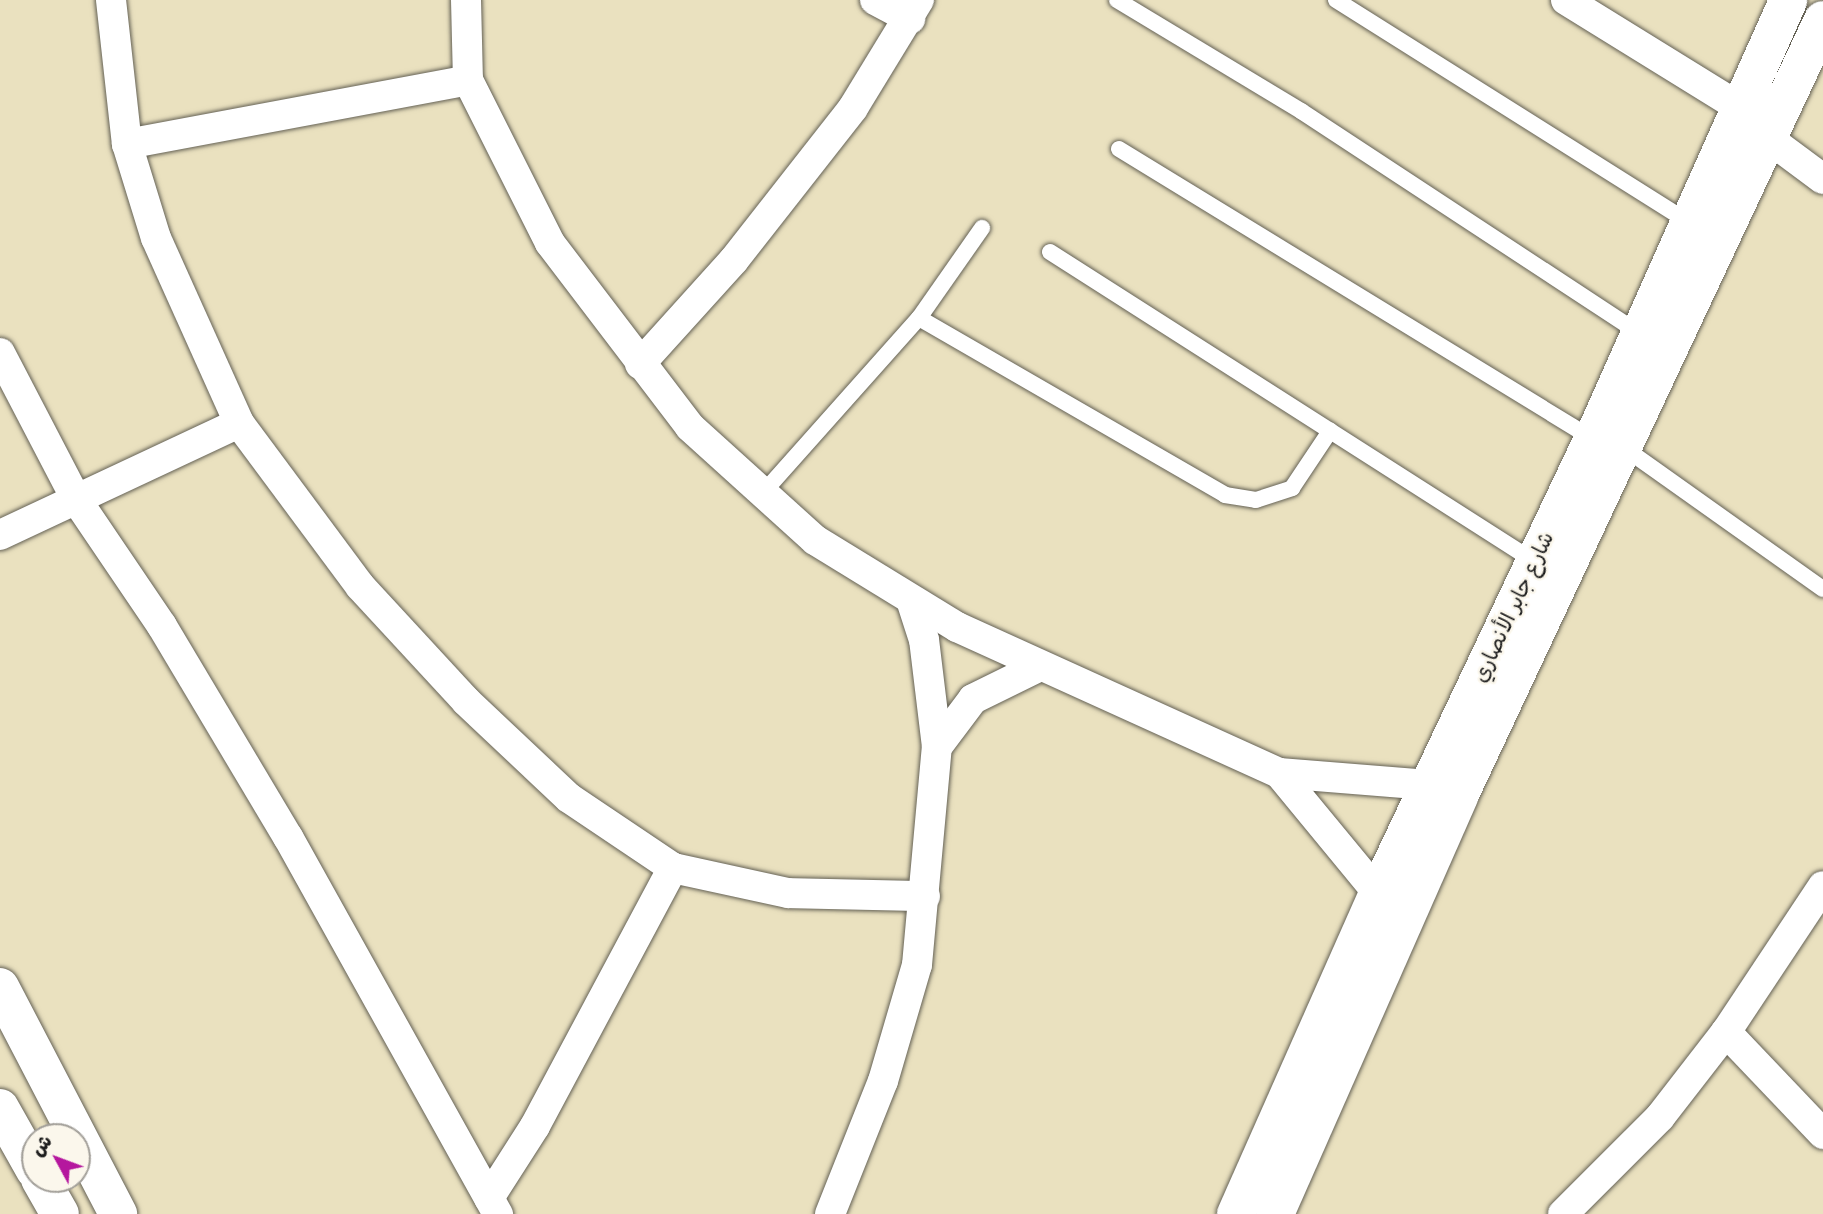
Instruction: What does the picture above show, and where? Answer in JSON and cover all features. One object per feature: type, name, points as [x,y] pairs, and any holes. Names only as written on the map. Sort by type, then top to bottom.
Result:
[{"type":"main road","name":"شارع جابر الأنصاري","points":[[1444,790],[1534,561],[1608,443],[1640,334],[1788,0]]},
{"type":"main road","name":"شارع جابر الأنصاري","points":[[1236,1214],[1393,900],[1608,443],[1823,20]]},
{"type":"main road","name":"شارع جابر الأنصاري","points":[[1275,1214],[1393,900]]},
{"type":"main road","points":[[0,987],[11,1033],[118,1214]]},
{"type":"main road","points":[[0,1108],[21,1145]]},
{"type":"main road","points":[[48,1193],[60,1214]]},
{"type":"street","points":[[111,0],[127,144],[156,238],[239,423],[360,586],[466,702],[569,798],[673,868],[788,893],[925,896]]},
{"type":"street","points":[[466,0],[468,80],[550,243],[690,427],[815,540],[912,602],[1038,667],[1279,773],[1444,790]]},
{"type":"street","points":[[640,364],[734,260],[853,108],[914,9],[875,0]]},
{"type":"street","points":[[1566,0],[1739,107]]},
{"type":"street","points":[[127,144],[468,80]]},
{"type":"street","points":[[1765,136],[1823,179]]},
{"type":"street","points":[[0,353],[76,499],[162,626],[288,837],[493,1206]]},
{"type":"street","points":[[0,535],[239,423]]},
{"type":"street","points":[[830,1214],[883,1081],[917,965],[937,747],[925,640],[912,602]]},
{"type":"street","points":[[937,747],[973,699],[1038,667]]},
{"type":"street","points":[[1279,773],[1393,900]]},
{"type":"street","points":[[493,1206],[673,868]]},
{"type":"street","points":[[1563,1214],[1660,1117],[1726,1032],[1823,886]]},
{"type":"street","points":[[1726,1032],[1823,1134]]},
{"type":"lane","points":[[1116,0],[1301,111],[1640,334]]},
{"type":"lane","points":[[1336,0],[1690,222]]},
{"type":"lane","points":[[1119,149],[1608,443],[1823,589]]},
{"type":"lane","points":[[762,494],[919,318],[982,228]]},
{"type":"lane","points":[[1050,252],[1534,561]]},
{"type":"lane","points":[[919,318],[1225,495],[1256,500],[1292,488],[1329,431]]}]
